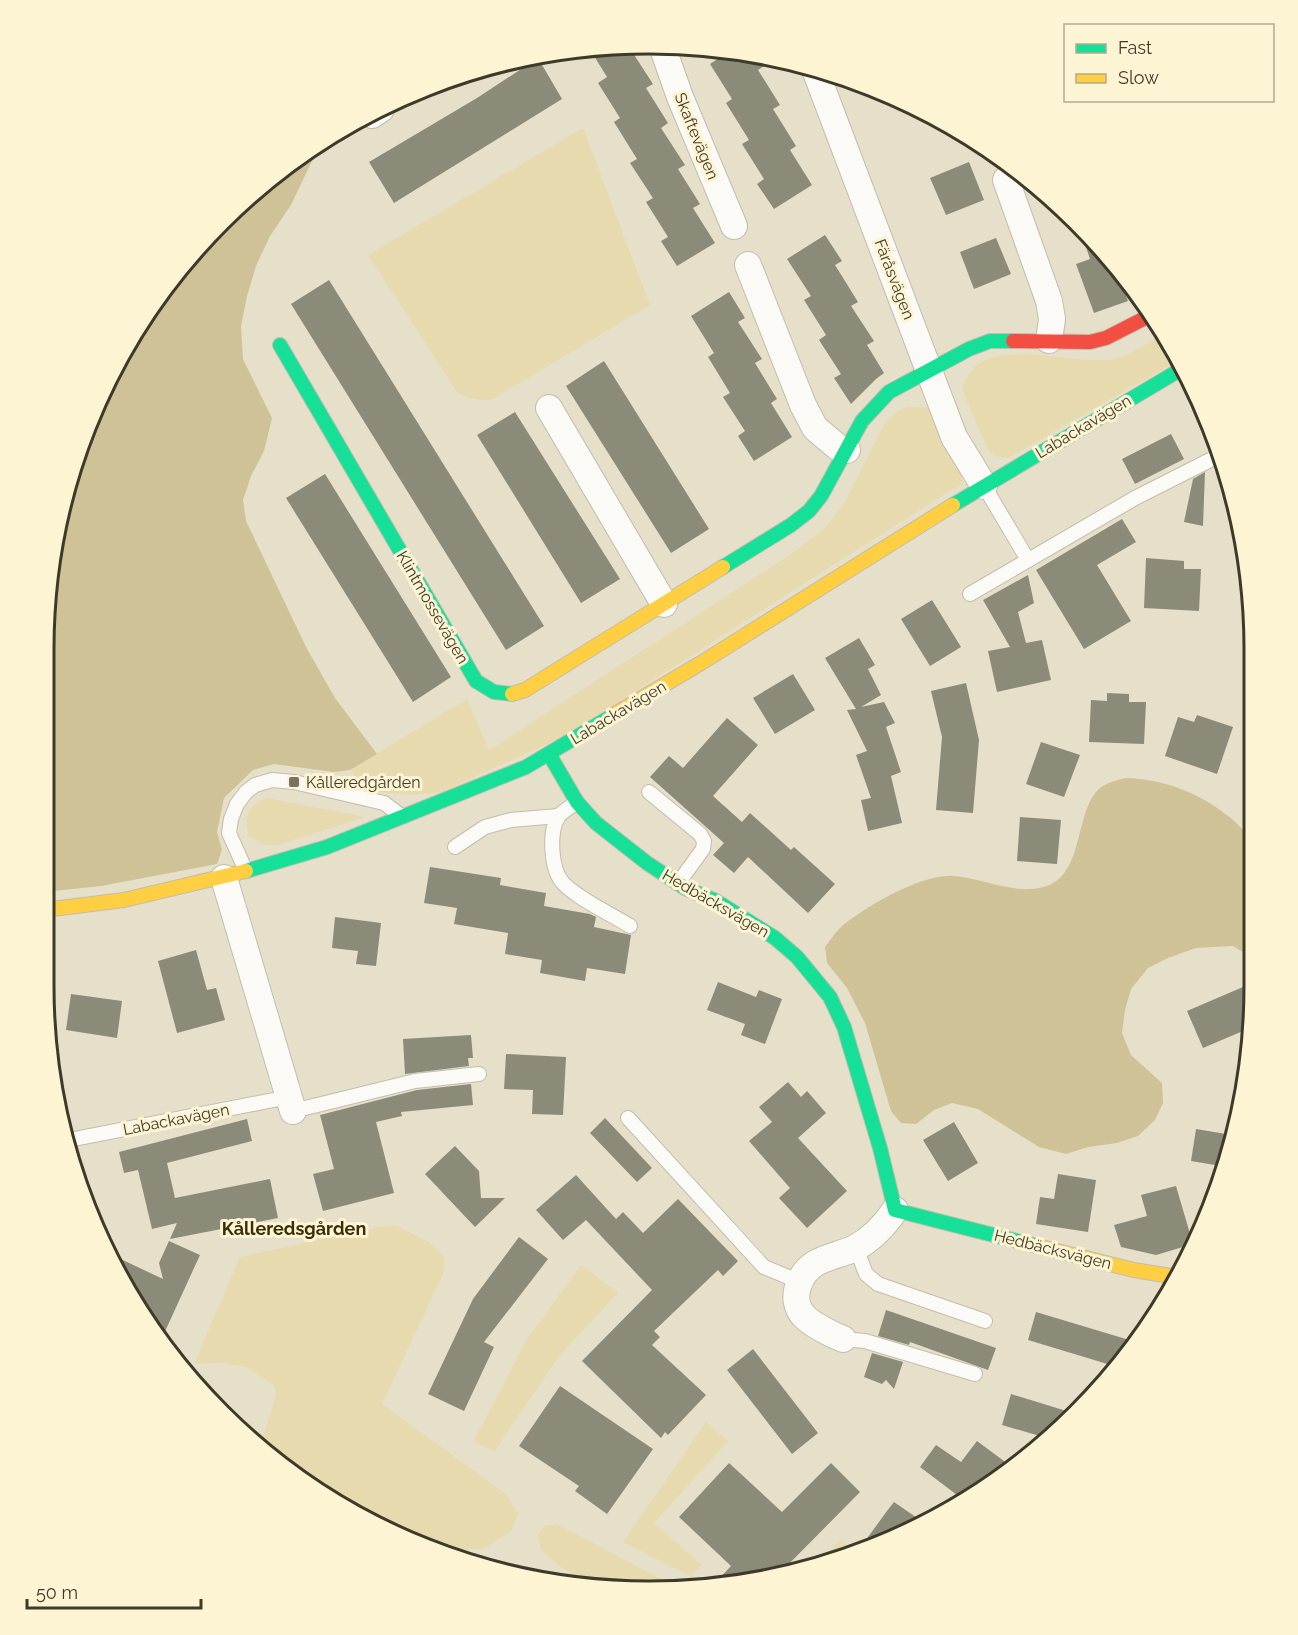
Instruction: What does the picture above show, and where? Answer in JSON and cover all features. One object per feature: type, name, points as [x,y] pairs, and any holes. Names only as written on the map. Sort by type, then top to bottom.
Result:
[{"type":"street","name":"Skaftevägen","points":[[665,54],[680,97],[734,226]]},
{"type":"street","name":"Färåsvägen","points":[[819,79],[954,437],[984,486]]},
{"type":"street","points":[[1006,180],[1049,301],[1052,319],[1049,339]]},
{"type":"street","points":[[748,265],[803,405],[815,428],[840,449],[847,450]]},
{"type":"street","name":"Klintmossevägen","points":[[280,345],[476,681],[491,693],[512,695],[525,690],[664,604],[791,525],[809,511],[822,496],[862,421],[889,392],[969,349],[990,341],[1049,339],[1090,342],[1106,339],[1144,319]]},
{"type":"street","name":"Labackavägen","points":[[54,909],[124,900],[235,874],[327,847],[404,818],[526,767],[701,663],[984,486],[1175,372]]},
{"type":"street","points":[[549,408],[664,604]]},
{"type":"street","name":"Hedbäcksvägen","points":[[549,754],[577,802],[596,823],[624,846],[685,888],[716,901],[775,938],[797,957],[830,997],[844,1027],[880,1148],[895,1210],[1134,1270],[1169,1276]]},
{"type":"street","points":[[235,874],[291,1104]]},
{"type":"street","points":[[843,1339],[830,1334],[803,1315],[796,1297],[798,1281],[815,1263],[856,1248],[884,1227],[895,1210]]},
{"type":"lane","points":[[970,594],[1134,498],[1212,459]]},
{"type":"lane","points":[[984,486],[1028,560]]},
{"type":"lane","points":[[235,874],[229,833],[231,819],[237,804],[255,785],[272,780],[294,782],[384,803],[404,818]]},
{"type":"lane","points":[[649,792],[700,834],[704,842],[703,849],[678,882]]},
{"type":"lane","points":[[455,848],[485,827],[511,820],[558,816],[577,802]]},
{"type":"lane","points":[[558,816],[551,839],[554,866],[561,882],[630,926]]},
{"type":"lane","name":"Labackavägen","points":[[74,1139],[415,1081],[479,1074]]},
{"type":"lane","points":[[628,1118],[764,1267],[798,1281]]},
{"type":"lane","points":[[856,1248],[866,1274],[878,1284],[985,1321]]},
{"type":"lane","points":[[843,1339],[865,1341],[975,1374]]},
{"type":"shaded area","points":[[583,128],[650,305],[493,399],[479,400],[457,392],[368,255]]},
{"type":"shaded area","points":[[314,157],[291,205],[270,236],[256,266],[247,296],[241,326],[243,359],[272,418],[264,451],[251,476],[243,500],[246,521],[306,647],[335,698],[377,754],[350,770],[334,772],[274,764],[253,770],[224,798],[217,832],[222,850],[217,864],[101,886],[54,891],[55,610],[65,533],[74,495],[99,421],[115,386],[154,318],[177,287],[228,228]]},
{"type":"shaded area","points":[[1156,338],[1171,365],[1008,458],[995,456],[988,450],[962,390],[970,373],[982,362],[999,356],[1019,354],[1111,360]]},
{"type":"shaded area","points":[[907,407],[923,407],[937,413],[962,464],[962,483],[565,736],[441,792],[410,795],[378,792],[367,789],[350,770],[467,699],[489,750],[790,555],[824,529],[845,501],[883,427],[893,414]]},
{"type":"shaded area","points":[[1125,778],[1139,779],[1180,788],[1217,808],[1244,831],[1244,953],[1233,946],[1196,948],[1148,968],[1131,989],[1122,1033],[1131,1055],[1162,1083],[1163,1103],[1155,1120],[1138,1136],[1066,1154],[1039,1147],[978,1109],[952,1103],[934,1110],[916,1124],[901,1123],[891,1111],[865,1023],[847,988],[827,963],[825,947],[839,929],[862,911],[926,880],[940,877],[964,877],[1021,889],[1043,887],[1057,881],[1067,870],[1087,808],[1094,795],[1111,782]]},
{"type":"shaded area","points":[[267,798],[366,817],[277,845],[261,844],[249,836],[247,817],[255,804]]},
{"type":"shaded area","points":[[397,1226],[429,1242],[445,1257],[443,1274],[382,1404],[506,1494],[518,1513],[511,1531],[483,1549],[458,1549],[421,1536],[386,1520],[318,1481],[262,1437],[276,1395],[274,1385],[246,1367],[223,1363],[194,1364],[240,1257],[379,1227]]},
{"type":"shaded area","points":[[581,1265],[618,1293],[559,1356],[494,1452],[474,1441],[525,1342]]},
{"type":"shaded area","points":[[706,1422],[728,1441],[654,1523],[702,1565],[690,1576],[623,1542]]},
{"type":"shaded area","points":[[557,1524],[664,1581],[610,1580],[577,1577],[559,1566],[541,1550],[538,1535],[544,1526]]},
{"type":"shaded area","points":[[840,1540],[848,1546],[840,1549],[827,1553]]},
{"type":"building","points":[[634,54],[653,84],[646,88],[668,123],[661,128],[685,165],[678,169],[700,204],[693,208],[715,243],[677,266],[661,241],[668,237],[646,202],[653,198],[630,163],[637,159],[614,122],[620,118],[598,83],[607,77],[594,57]]},
{"type":"building","points":[[719,58],[766,65],[758,70],[780,105],[773,109],[796,146],[790,150],[812,185],[774,209],[757,184],[764,179],[742,144],[749,140],[726,103],[732,99],[710,64]]},
{"type":"building","points":[[541,64],[562,99],[394,203],[369,162],[524,67]]},
{"type":"building","points":[[969,162],[984,200],[946,215],[930,178]]},
{"type":"building","points":[[825,235],[842,261],[835,265],[858,302],[851,306],[874,341],[867,345],[884,373],[851,404],[834,378],[841,374],[819,340],[826,335],[804,300],[811,296],[787,259]]},
{"type":"building","points":[[996,238],[1011,274],[974,289],[960,252]]},
{"type":"building","points":[[1085,245],[1121,287],[1128,301],[1094,313],[1076,264],[1090,259]]},
{"type":"building","points":[[329,280],[544,626],[506,650],[291,304]]},
{"type":"building","points":[[729,292],[745,318],[738,322],[762,359],[755,363],[777,399],[771,403],[792,437],[754,461],[738,436],[745,431],[723,397],[730,393],[708,357],[714,353],[691,316]]},
{"type":"building","points":[[604,361],[709,529],[671,553],[566,386]]},
{"type":"building","points":[[515,412],[620,579],[581,603],[477,435]]},
{"type":"building","points":[[1171,434],[1184,459],[1135,484],[1122,459]]},
{"type":"building","points":[[1205,472],[1203,526],[1184,522],[1193,479]]},
{"type":"building","points":[[325,474],[451,677],[413,702],[286,498]]},
{"type":"building","points":[[1122,519],[1136,542],[1097,565],[1131,621],[1084,649],[1036,570]]},
{"type":"building","points":[[1146,558],[1184,561],[1184,569],[1201,569],[1199,611],[1144,608]]},
{"type":"building","points":[[1028,575],[1034,603],[1018,612],[1026,643],[1042,640],[1051,680],[997,692],[988,651],[1010,647],[983,600]]},
{"type":"building","points":[[932,600],[961,647],[930,666],[901,619]]},
{"type":"building","points":[[859,638],[875,665],[868,669],[881,695],[861,707],[884,702],[895,723],[886,727],[901,772],[891,776],[902,823],[868,831],[861,800],[871,798],[856,755],[867,751],[847,710],[856,709],[825,658]]},
{"type":"building","points":[[793,674],[815,710],[775,734],[753,698]]},
{"type":"building","points":[[966,683],[979,740],[973,813],[936,810],[942,737],[931,691]]},
{"type":"building","points":[[1107,693],[1129,694],[1129,702],[1146,702],[1144,744],[1089,742],[1091,700],[1107,701]]},
{"type":"building","points":[[1197,715],[1233,727],[1217,774],[1165,756],[1178,717],[1194,722]]},
{"type":"building","points":[[727,718],[758,745],[713,796],[742,822],[750,813],[791,850],[794,847],[835,884],[808,913],[748,857],[734,873],[713,855],[724,843],[650,777],[669,756],[683,768]]},
{"type":"building","points":[[1041,742],[1080,755],[1064,797],[1026,784]]},
{"type":"building","points":[[1020,817],[1061,820],[1057,864],[1017,861]]},
{"type":"building","points":[[430,867],[501,878],[500,885],[546,893],[544,906],[590,914],[596,917],[594,927],[631,935],[625,974],[587,968],[585,981],[540,973],[542,960],[505,954],[508,933],[454,924],[457,908],[424,903]]},
{"type":"building","points":[[335,917],[381,923],[376,966],[356,964],[358,951],[332,948]]},
{"type":"building","points":[[196,950],[207,990],[216,988],[225,1020],[177,1033],[158,961]]},
{"type":"building","points":[[718,982],[756,997],[759,990],[782,999],[765,1044],[741,1035],[745,1024],[707,1010]]},
{"type":"building","points":[[1243,987],[1244,989],[1242,1031],[1203,1048],[1187,1011]]},
{"type":"building","points":[[71,994],[122,1001],[117,1038],[66,1030]]},
{"type":"building","points":[[471,1035],[473,1058],[468,1058],[469,1066],[405,1074],[403,1039]]},
{"type":"building","points":[[506,1054],[566,1057],[563,1115],[532,1114],[533,1090],[504,1089]]},
{"type":"building","points":[[788,1082],[801,1097],[807,1091],[826,1113],[798,1138],[847,1191],[807,1228],[779,1198],[790,1188],[749,1141],[772,1122],[759,1107]]},
{"type":"building","points":[[471,1084],[473,1105],[401,1112],[402,1116],[376,1122],[394,1193],[323,1211],[313,1174],[334,1169],[320,1115],[417,1090]]},
{"type":"building","points":[[605,1118],[652,1168],[637,1182],[590,1133]]},
{"type":"building","points":[[247,1119],[252,1141],[167,1163],[175,1198],[270,1179],[278,1218],[170,1239],[177,1223],[152,1229],[138,1170],[124,1173],[119,1152]]},
{"type":"building","points":[[954,1122],[978,1163],[948,1181],[923,1140]]},
{"type":"building","points":[[1196,1129],[1225,1134],[1216,1165],[1191,1161]]},
{"type":"building","points":[[455,1146],[479,1171],[481,1198],[505,1198],[475,1227],[425,1174]]},
{"type":"building","points":[[1058,1174],[1096,1180],[1088,1232],[1036,1224],[1040,1197],[1054,1199]]},
{"type":"building","points":[[576,1175],[616,1219],[623,1212],[643,1233],[678,1199],[738,1261],[723,1276],[718,1270],[654,1331],[660,1337],[652,1345],[706,1395],[668,1435],[665,1432],[661,1438],[582,1361],[652,1290],[586,1220],[563,1240],[536,1210]]},
{"type":"building","points":[[1176,1186],[1190,1234],[1184,1247],[1156,1255],[1121,1247],[1114,1225],[1147,1216],[1141,1195]]},
{"type":"building","points":[[519,1237],[548,1259],[484,1342],[494,1347],[464,1411],[428,1394],[473,1299]]},
{"type":"building","points":[[169,1241],[200,1255],[165,1332],[121,1259],[163,1279],[159,1263]]},
{"type":"building","points":[[886,1310],[996,1348],[988,1370],[910,1342],[909,1345],[878,1336]]},
{"type":"building","points":[[1036,1312],[1127,1339],[1108,1364],[1028,1340]]},
{"type":"building","points":[[753,1349],[818,1433],[792,1454],[727,1370]]},
{"type":"building","points":[[872,1353],[903,1362],[894,1389],[886,1380],[882,1384],[864,1377]]},
{"type":"building","points":[[560,1386],[653,1449],[607,1514],[575,1491],[579,1486],[519,1446]]},
{"type":"building","points":[[1011,1394],[1066,1411],[1038,1436],[1002,1425]]},
{"type":"building","points":[[977,1441],[1005,1462],[957,1495],[920,1467],[936,1445],[961,1462]]},
{"type":"building","points":[[729,1463],[782,1512],[831,1463],[860,1492],[788,1564],[727,1576],[721,1577],[731,1566],[679,1517]]},
{"type":"building","points":[[894,1502],[916,1517],[866,1540]]},
{"type":"traffic: fast","points":[[723,567],[791,525],[809,511],[821,496],[862,421],[889,392],[969,349],[990,341],[1013,341]]},
{"type":"traffic: fast","points":[[280,345],[476,681],[494,692],[512,694]]},
{"type":"traffic: fast","points":[[953,505],[1175,372]]},
{"type":"traffic: fast","points":[[246,871],[327,847],[526,767],[615,714]]},
{"type":"traffic: fast","points":[[549,754],[577,802],[596,823],[647,863],[685,888],[716,901],[775,938],[797,957],[830,997],[844,1027],[880,1148],[895,1210],[1037,1246]]},
{"type":"traffic: slow","points":[[615,714],[701,663],[953,505]]},
{"type":"traffic: slow","points":[[512,694],[525,690],[723,567]]},
{"type":"traffic: slow","points":[[54,909],[124,900],[246,871]]},
{"type":"traffic: slow","points":[[1037,1246],[1134,1270],[1169,1276]]},
{"type":"traffic: jam","points":[[1013,341],[1090,342],[1106,338],[1144,318]]},
{"type":"place","name":"Kålleredgården","points":[[294,782]]},
{"type":"district","name":"Kålleredsgården","points":[[294,1229]]}]
